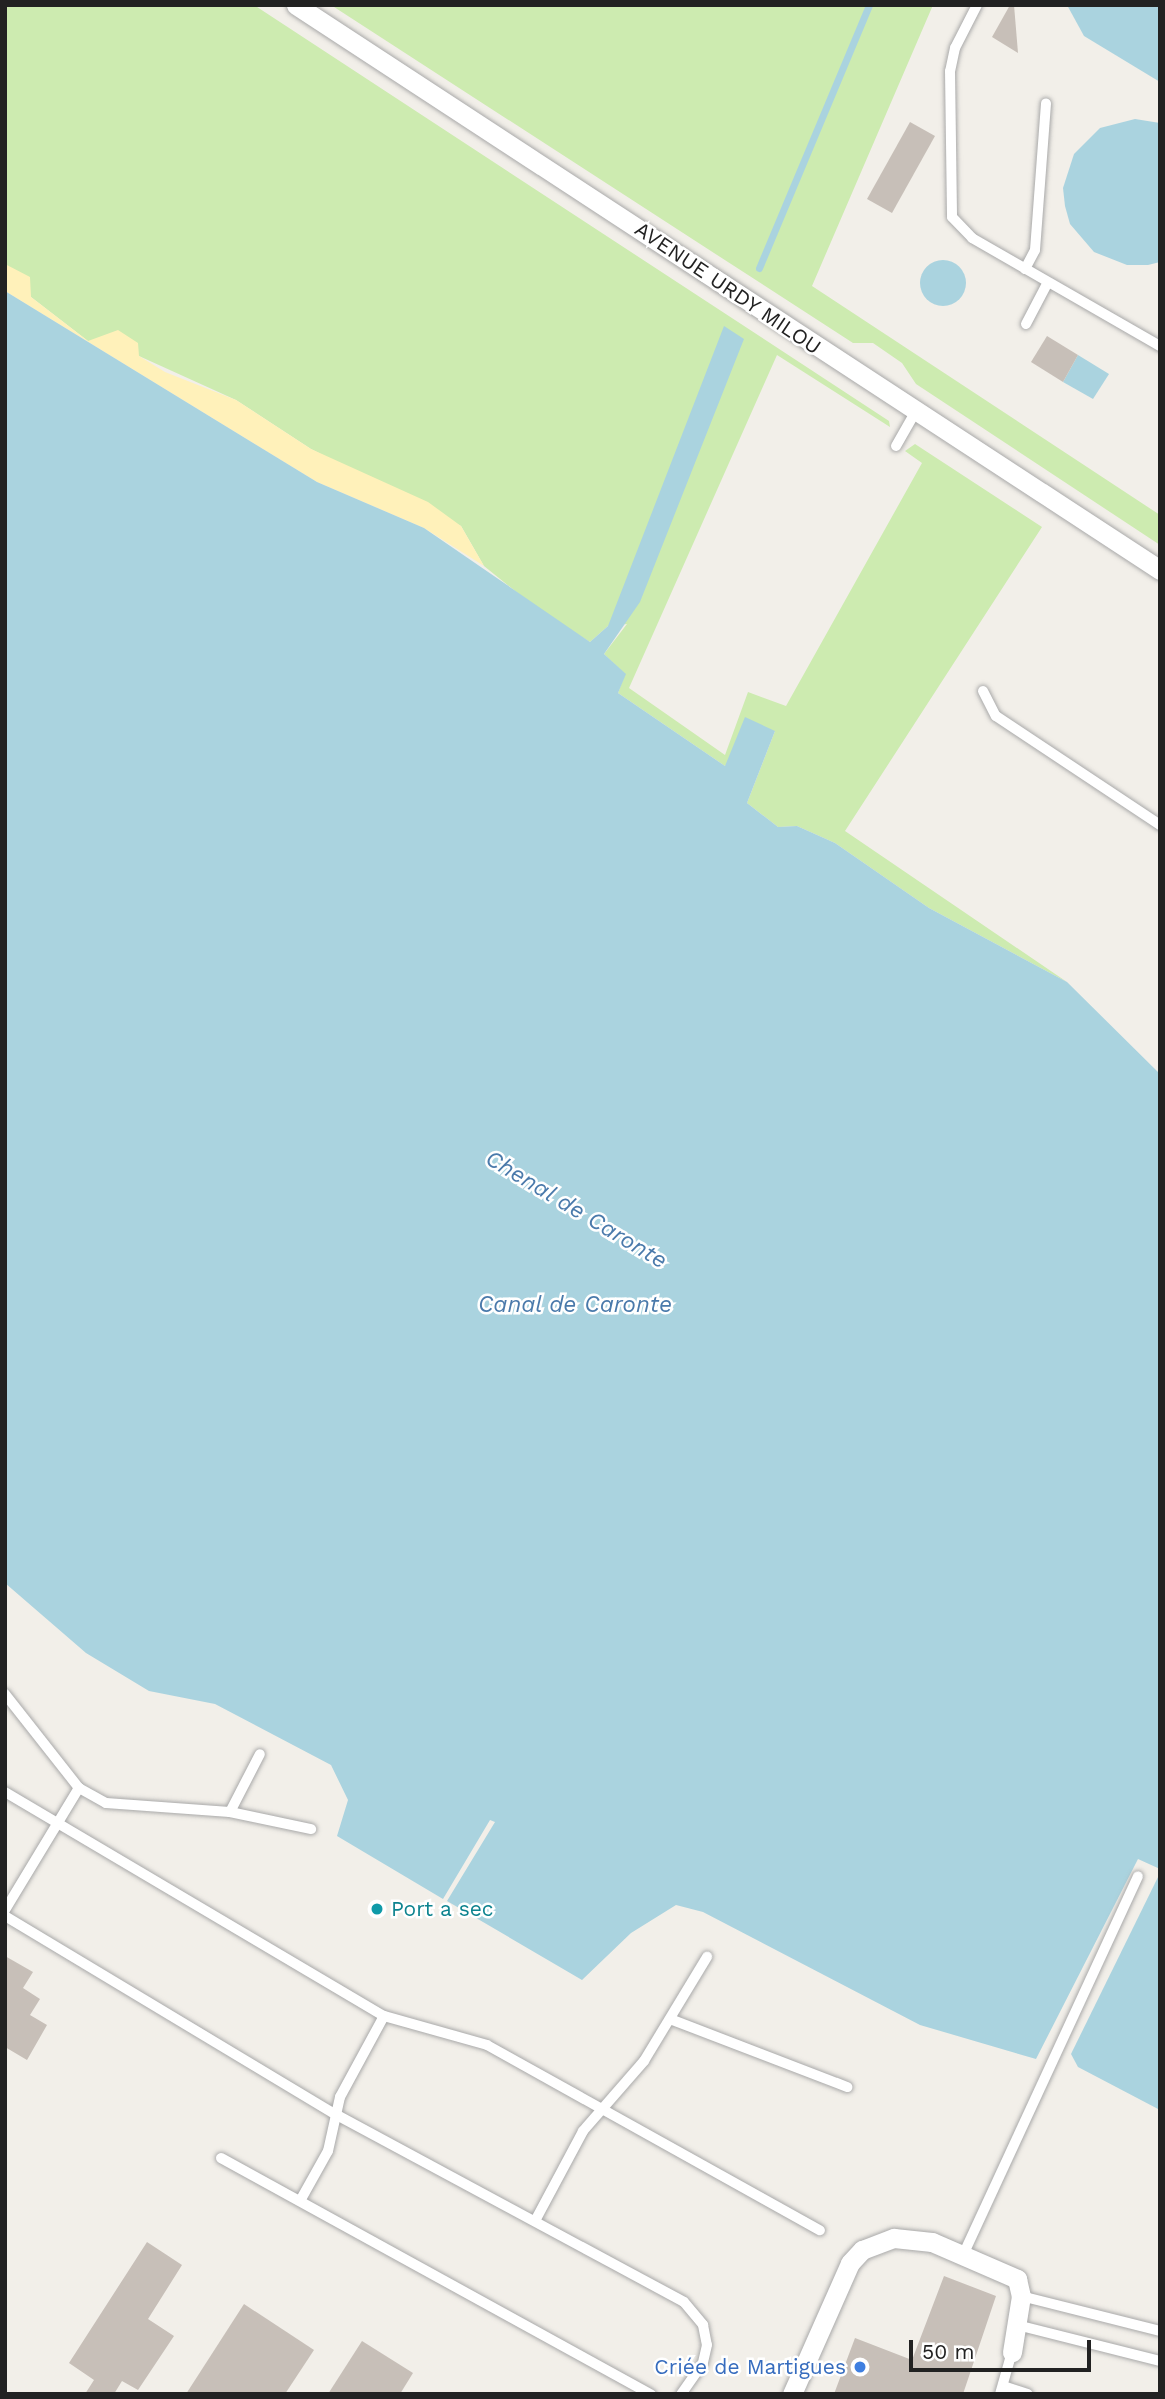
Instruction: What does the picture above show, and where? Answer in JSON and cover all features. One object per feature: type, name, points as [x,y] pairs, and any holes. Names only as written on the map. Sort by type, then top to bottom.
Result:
[{"type":"street","name":"AVENUE URDY MILOU","points":[[296,5],[1160,570]]},
{"type":"street","points":[[792,2394],[850,2263],[862,2250],[894,2238],[913,2238],[963,2255],[1017,2279],[1021,2296],[1012,2352]]},
{"type":"lane","points":[[977,5],[955,48],[950,71],[952,216],[972,238],[1160,346]]},
{"type":"lane","points":[[1025,269],[1035,250],[1046,103]]},
{"type":"lane","points":[[1026,324],[1048,282]]},
{"type":"lane","points":[[896,446],[916,411]]},
{"type":"lane","points":[[984,691],[996,716],[1160,825]]},
{"type":"lane","points":[[5,1694],[79,1788],[106,1803],[230,1812],[311,1829]]},
{"type":"lane","points":[[230,1812],[260,1754]]},
{"type":"lane","points":[[5,1910],[79,1788]]},
{"type":"lane","points":[[5,1792],[56,1826],[384,2016],[487,2045],[820,2230]]},
{"type":"lane","points":[[963,2255],[1138,1876]]},
{"type":"lane","points":[[5,1916],[335,2114],[684,2302],[703,2325],[707,2344],[704,2363],[681,2394]]},
{"type":"lane","points":[[535,2221],[600,2110],[635,2074],[707,1957]]},
{"type":"lane","points":[[300,2201],[328,2151],[335,2114],[384,2016]]},
{"type":"lane","points":[[670,2019],[847,2087]]},
{"type":"lane","points":[[221,2158],[651,2394]]},
{"type":"lane","points":[[1021,2296],[1160,2330]]},
{"type":"lane","points":[[1017,2325],[1160,2361]]},
{"type":"lane","points":[[1012,2352],[1001,2390],[1028,2394]]},
{"type":"green space","points":[[5,5],[254,5],[889,421],[890,427],[777,355],[629,688],[725,755],[748,692],[786,706],[922,463],[905,451],[915,444],[1042,527],[845,831],[1067,982],[929,908],[835,843],[797,826],[778,827],[747,803],[775,731],[725,766],[618,693],[625,674],[604,654],[627,624],[608,626],[590,642],[540,611],[484,566],[461,526],[311,449],[236,400],[139,356],[88,341],[31,297],[5,264]]},
{"type":"green space","points":[[331,5],[933,5],[812,286],[1160,515],[1160,545],[916,384],[902,363],[873,343],[853,343]]},
{"type":"sand","points":[[5,264],[30,277],[31,297],[88,341],[118,330],[138,343],[139,356],[165,372],[236,400],[311,449],[428,502],[461,526],[484,566],[424,528],[317,482],[5,291]]},
{"type":"water","points":[[1067,5],[1160,5],[1160,82],[1084,36]]},
{"type":"water","points":[[1135,119],[1160,123],[1160,262],[1148,265],[1127,265],[1094,252],[1070,224],[1063,188],[1074,154],[1100,128]]},
{"type":"water","points":[[943,260],[959,267],[966,283],[959,299],[943,306],[927,299],[920,283],[927,267]]},
{"type":"water","name":"Canal de Caronte","points":[[5,291],[317,482],[424,528],[590,642],[608,626],[724,326],[744,339],[640,602],[604,654],[626,674],[618,693],[725,766],[745,717],[775,731],[747,803],[778,827],[797,826],[835,843],[929,908],[1067,982],[1160,1074],[1160,1869],[1138,1859],[1036,2059],[920,2025],[703,1912],[676,1905],[631,1933],[582,1980],[447,1901],[495,1822],[490,1820],[443,1899],[337,1836],[348,1800],[331,1765],[215,1704],[149,1691],[86,1653],[5,1583]]},
{"type":"water","points":[[1078,355],[1109,374],[1093,399],[1063,382]]},
{"type":"water","points":[[1160,1873],[1160,2110],[1078,2067],[1071,2054]]},
{"type":"building","points":[[1010,5],[1014,5],[1018,53],[992,37]]},
{"type":"building","points":[[910,122],[935,136],[892,213],[867,199]]},
{"type":"building","points":[[1047,336],[1078,355],[1063,382],[1031,362]]},
{"type":"building","points":[[5,1956],[33,1972],[23,1988],[40,1999],[30,2015],[47,2025],[27,2060],[5,2047]]},
{"type":"building","points":[[147,2242],[182,2265],[148,2319],[174,2336],[138,2390],[122,2381],[114,2394],[85,2394],[94,2380],[69,2363]]},
{"type":"building","points":[[944,2276],[996,2296],[963,2394],[834,2394],[855,2338],[912,2360]]},
{"type":"building","points":[[244,2304],[314,2350],[285,2394],[186,2394]]},
{"type":"building","points":[[362,2341],[413,2373],[400,2394],[328,2394]]},
{"type":"waterway","points":[[759,268],[869,5]]},
{"type":"place","name":"Port a sec","points":[[377,1909]]},
{"type":"place","name":"Criée de Martigues","points":[[860,2367]]},
{"type":"water label","name":"Chenal de Caronte","points":[[576,1210]]}]
